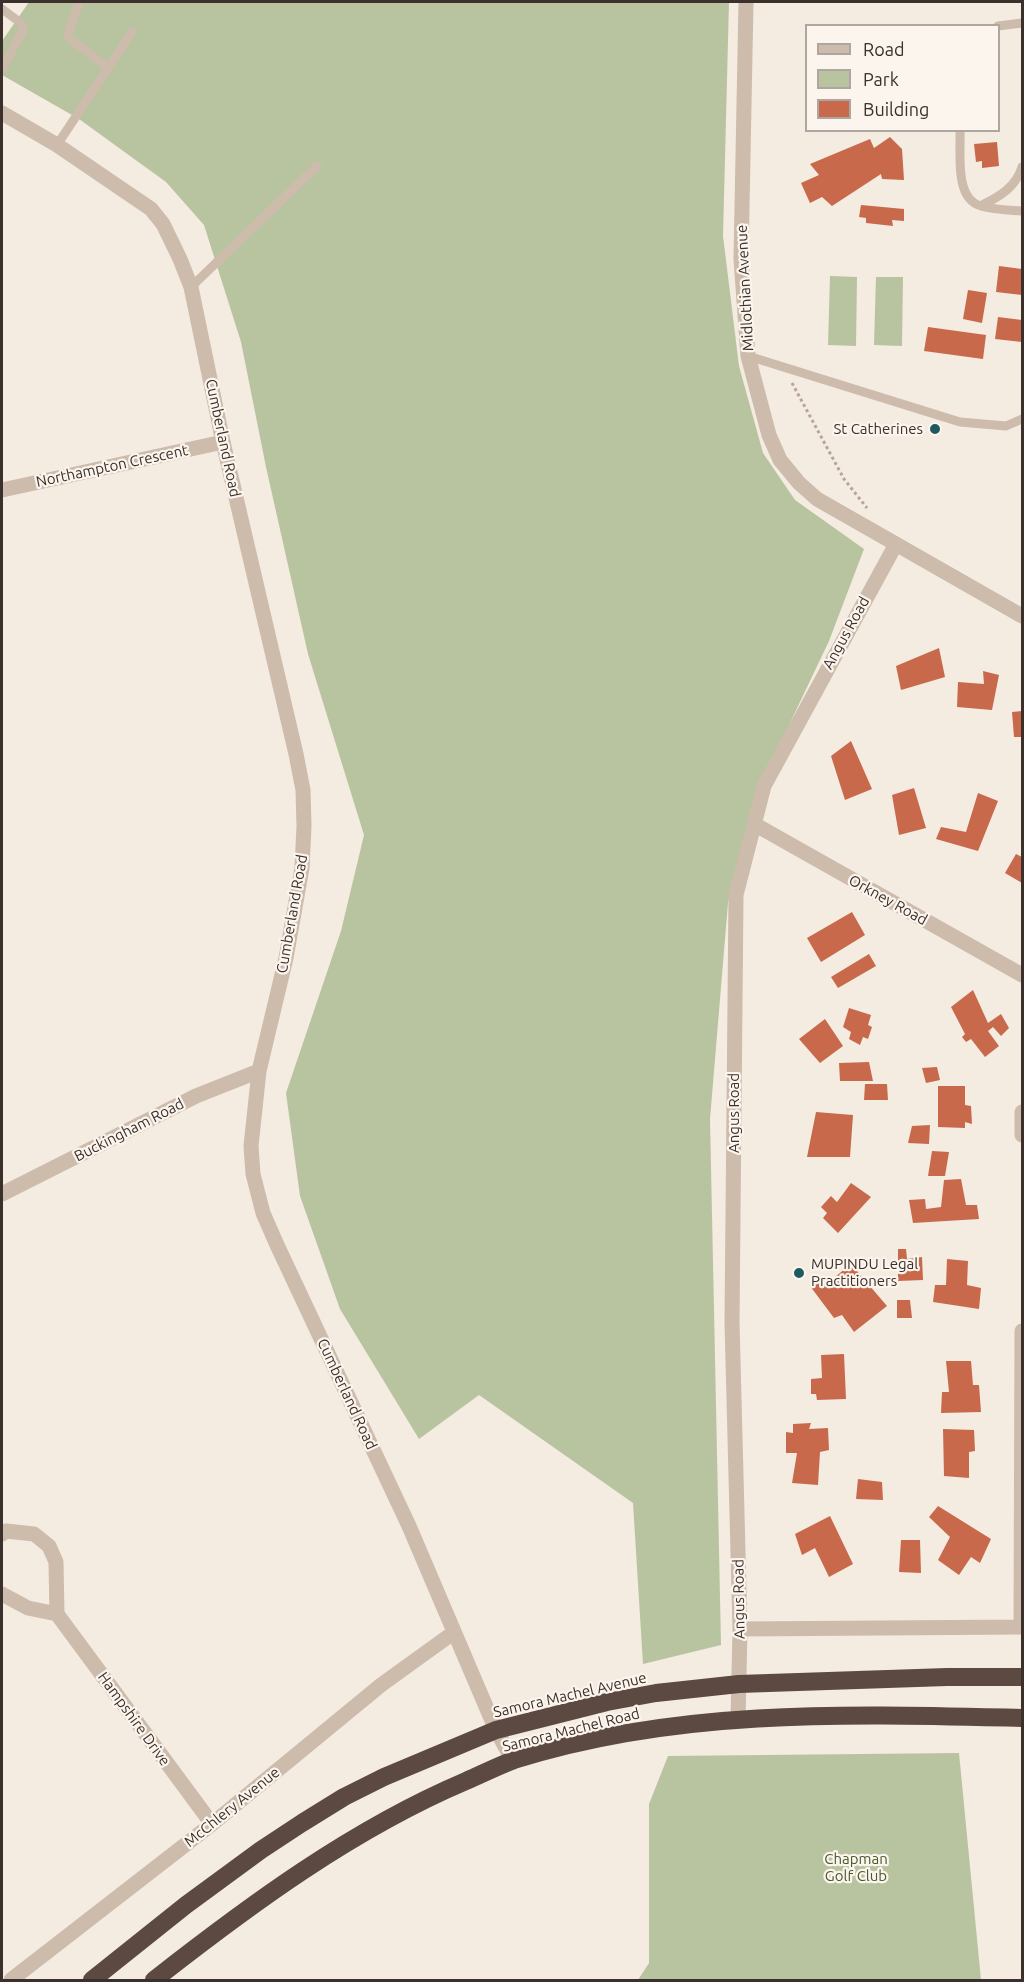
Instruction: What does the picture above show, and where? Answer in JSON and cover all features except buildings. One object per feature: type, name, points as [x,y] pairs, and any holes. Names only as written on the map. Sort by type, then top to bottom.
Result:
[{"type":"highway","name":"Samora Machel Avenue","points":[[92,1980],[196,1898],[261,1850],[310,1818],[344,1797],[384,1777],[496,1730],[627,1698],[739,1684],[947,1677],[1023,1677]]},
{"type":"highway","name":"Samora Machel Road","points":[[154,1980],[200,1944],[335,1850],[431,1796],[513,1761],[604,1738],[660,1728],[738,1719],[820,1715],[1023,1718]]},
{"type":"street","name":"Midlothian Avenue","points":[[746,2],[741,260],[748,356],[769,435],[780,460],[799,483],[817,499],[1023,616]]},
{"type":"street","name":"Cumberland Road","points":[[2,112],[57,145],[151,209],[163,224],[191,287],[224,442],[296,754],[303,802],[302,868],[286,958],[259,1071],[251,1146],[253,1174],[263,1213],[409,1526],[453,1634],[496,1730],[513,1761]]},
{"type":"street","name":"Northampton Crescent","points":[[2,490],[224,442]]},
{"type":"street","name":"Angus Road","points":[[738,1719],[740,1629],[732,1322],[736,895],[764,786],[896,544]]},
{"type":"street","name":"Orkney Road","points":[[754,824],[1023,975]]},
{"type":"street","name":"Buckingham Road","points":[[2,1194],[196,1096],[259,1071]]},
{"type":"street","points":[[1023,1112],[1023,1136]]},
{"type":"street","points":[[740,1629],[1022,1627],[1023,1330]]},
{"type":"street","points":[[2,1534],[6,1531],[34,1534],[49,1546],[56,1562],[57,1614],[28,1608],[2,1594]]},
{"type":"street","name":"Hampshire Drive","points":[[57,1614],[212,1824]]},
{"type":"street","name":"McChlery Avenue","points":[[11,1980],[212,1824],[381,1685],[453,1634]]},
{"type":"lane","points":[[79,2],[68,35],[108,69]]},
{"type":"lane","points":[[2,9],[21,22],[23,30],[2,69]]},
{"type":"lane","points":[[1000,26],[1023,23]]},
{"type":"lane","points":[[57,145],[132,32]]},
{"type":"lane","points":[[960,132],[963,189],[968,200],[980,206],[1023,211]]},
{"type":"lane","points":[[191,287],[317,166]]},
{"type":"lane","points":[[980,206],[998,197],[1010,187],[1020,176],[1023,167]]},
{"type":"lane","points":[[748,356],[960,422],[1006,426],[1023,419]]},
{"type":"path","points":[[783,366],[844,479],[874,516]]},
{"type":"green space","points":[[29,2],[729,2],[723,236],[739,366],[763,453],[795,500],[864,549],[829,641],[761,784],[728,903],[710,1119],[721,1645],[643,1664],[633,1503],[479,1395],[419,1439],[340,1309],[300,1196],[286,1093],[341,931],[364,835],[308,654],[266,467],[241,342],[204,225],[166,182],[79,119],[2,75],[2,41]]},
{"type":"green space","points":[[830,276],[857,277],[856,346],[828,345]]},
{"type":"green space","points":[[876,277],[903,277],[902,346],[874,345]]},
{"type":"green space","name":"Chapman Golf Club","points":[[959,1753],[981,1980],[638,1980],[649,1963],[649,1804],[668,1756]]},
{"type":"place","name":"St Catherines","points":[[935,429]]},
{"type":"place","name":"MUPINDU Legal Practitioners","points":[[799,1273]]}]
